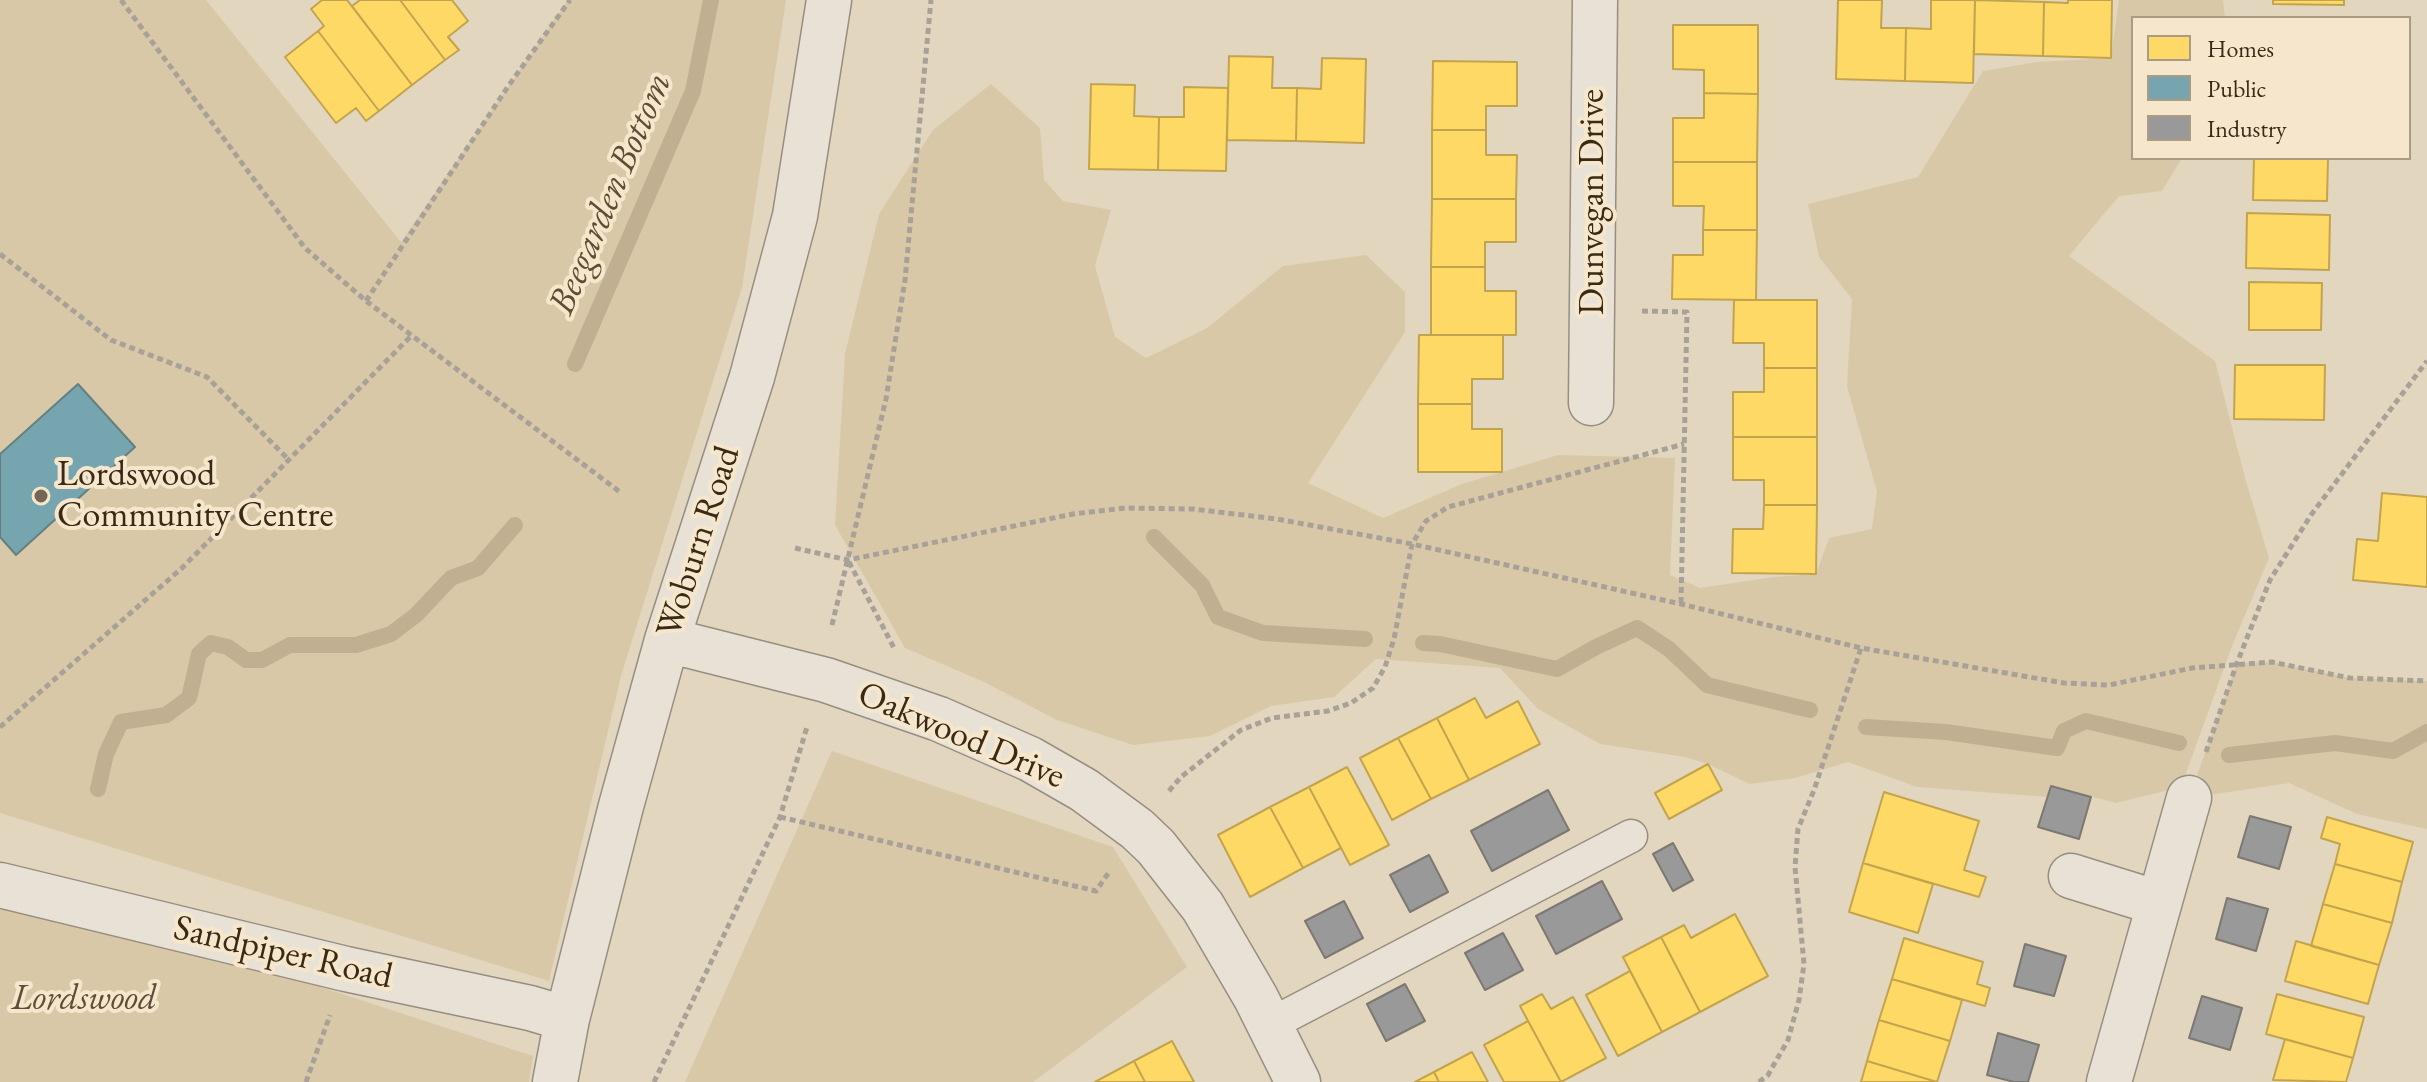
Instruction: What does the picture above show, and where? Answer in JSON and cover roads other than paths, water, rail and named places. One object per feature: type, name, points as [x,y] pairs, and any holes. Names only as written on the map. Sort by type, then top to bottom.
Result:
[{"type":"street","name":"Woburn Road","points":[[555,1082],[567,1019],[667,640],[752,377],[795,216],[829,0]]},
{"type":"street","name":"Dunvegan Drive","points":[[1591,403],[1595,0]]},
{"type":"street","name":"Oakwood Drive","points":[[667,640],[826,680],[930,717],[1030,759],[1084,790],[1156,847],[1203,907],[1298,1082]]},
{"type":"street","points":[[2109,1082],[2189,798]]},
{"type":"street","points":[[2071,876],[2158,903]]},
{"type":"street","name":"Sandpiper Road","points":[[0,885],[567,1019]]},
{"type":"lane","points":[[1269,1025],[1631,836]]},
{"type":"waterway","name":"Beegarden Bottom","points":[[575,364],[693,91],[711,0]]},
{"type":"waterway","name":"Beegarden Bottom","points":[[98,789],[106,754],[121,722],[166,715],[189,698],[199,654],[211,643],[228,647],[246,660],[262,660],[290,645],[356,645],[391,634],[416,615],[451,578],[478,568],[515,525]]},
{"type":"waterway","points":[[1154,537],[1202,585],[1218,617],[1263,633],[1365,639]]},
{"type":"waterway","points":[[1423,643],[1557,669],[1637,628],[1669,649],[1707,685],[1810,710]]},
{"type":"waterway","points":[[1866,727],[1946,732],[2057,748],[2064,731],[2086,721],[2179,743]]},
{"type":"waterway","points":[[2229,755],[2335,743],[2393,751],[2427,732]]},
{"type":"place","name":"Lordswood Community Centre","points":[[41,496]]},
{"type":"park label","name":"Lordswood","points":[[84,999]]}]
